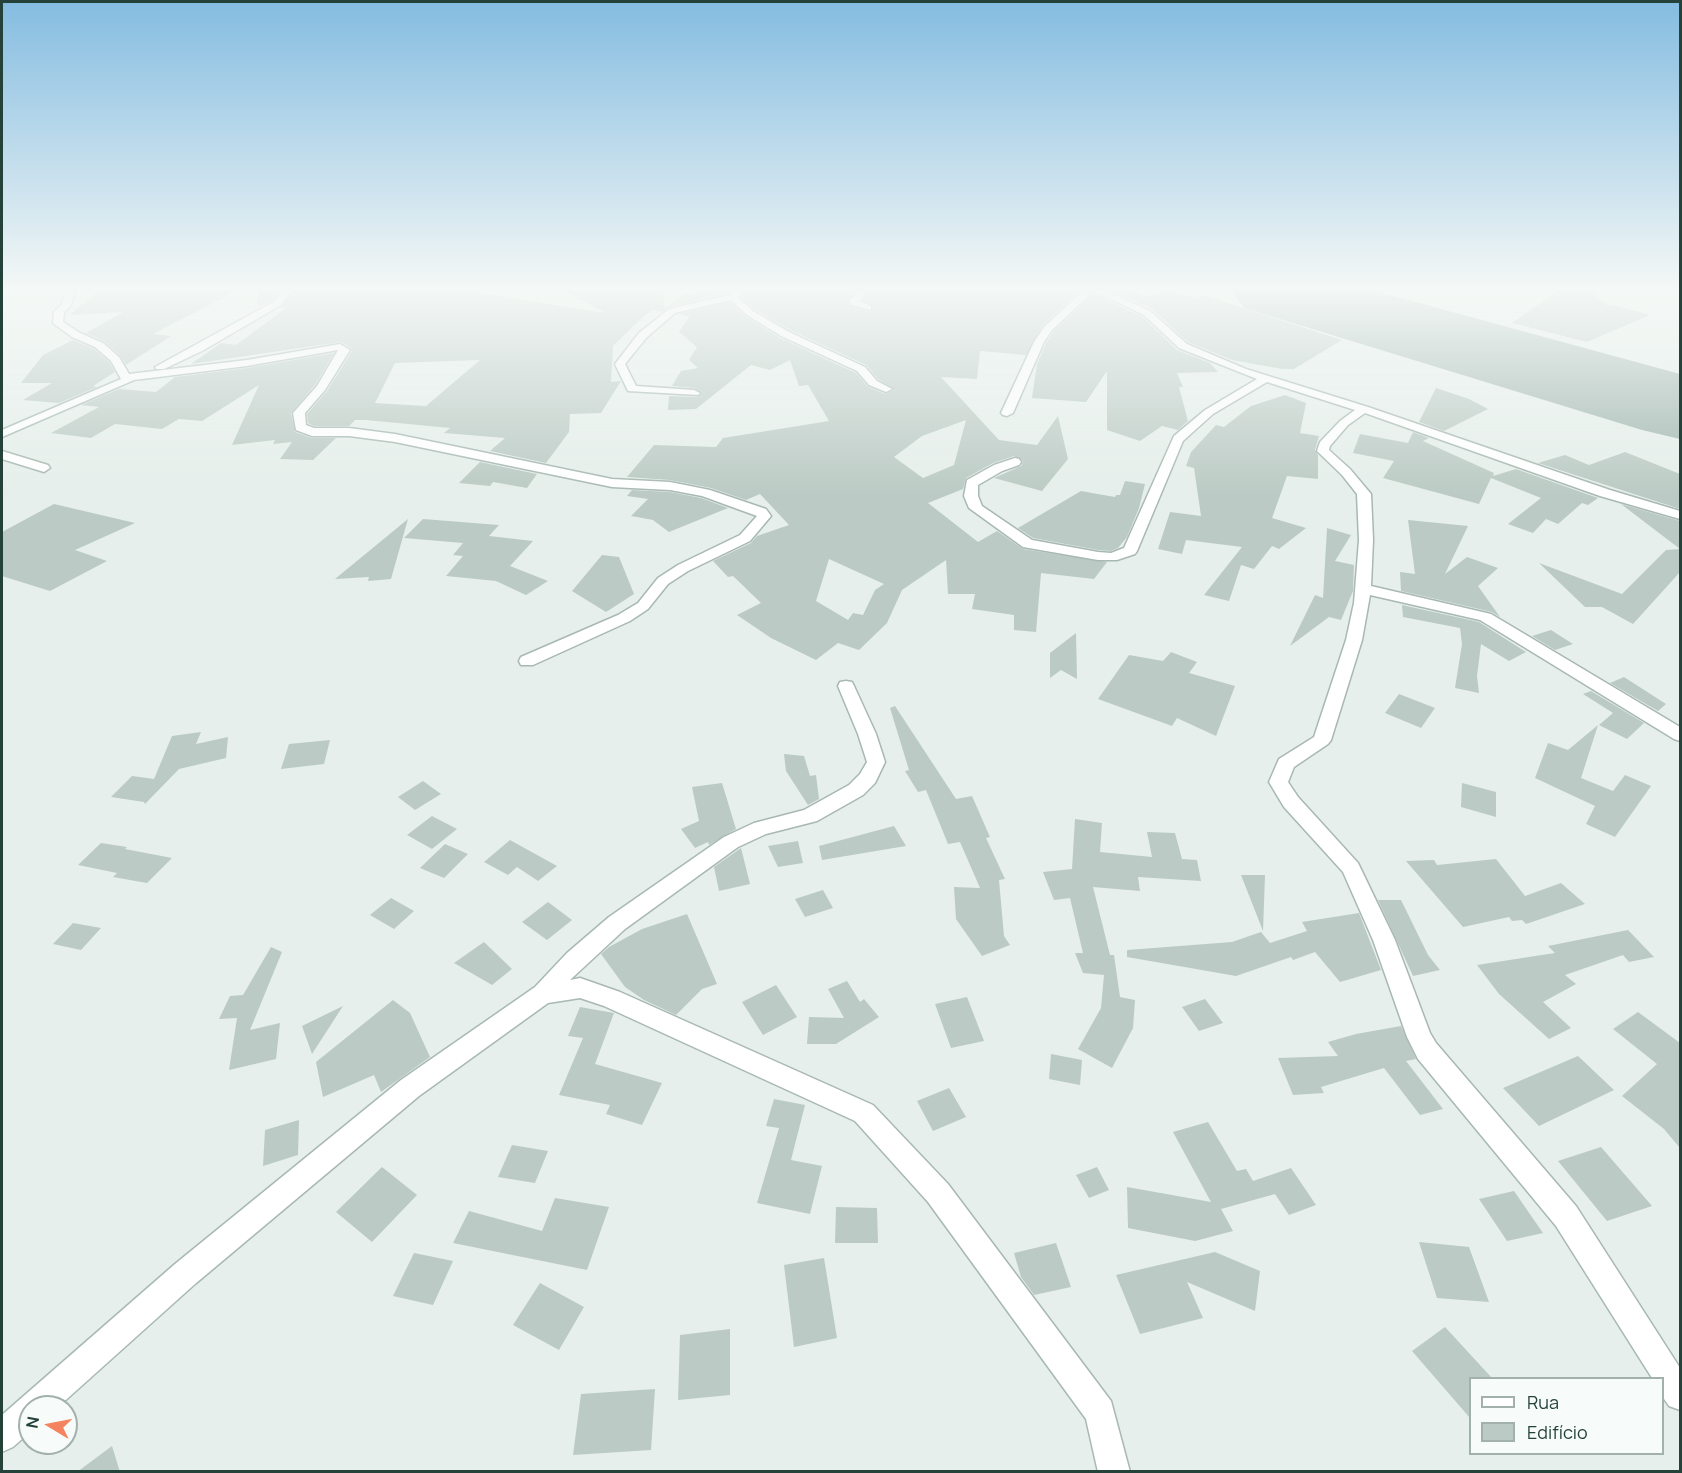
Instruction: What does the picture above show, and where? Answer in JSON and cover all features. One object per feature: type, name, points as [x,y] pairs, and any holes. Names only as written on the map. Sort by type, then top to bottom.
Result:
[{"type":"street","points":[[115,359],[122,374],[132,379],[166,372],[272,359]]},
{"type":"street","points":[[2,434],[174,359]]},
{"type":"street","points":[[339,359],[321,388],[299,413],[300,427],[312,432],[395,438],[612,483],[670,486],[705,493],[761,512],[764,516],[745,538],[683,568],[663,581],[643,606],[624,618],[527,661]]},
{"type":"street","points":[[624,359],[620,364],[632,389],[694,393]]},
{"type":"street","points":[[839,359],[861,369],[873,383],[886,389]]},
{"type":"street","points":[[1007,413],[1032,359]]},
{"type":"street","points":[[1213,359],[1242,371],[1364,409],[1605,493],[1680,515]]},
{"type":"street","points":[[1015,462],[998,468],[972,483],[971,496],[976,508],[1028,544],[1112,557],[1130,551],[1178,439],[1209,412],[1265,378]]},
{"type":"street","points":[[1364,409],[1337,430],[1324,445],[1323,451],[1346,472],[1364,494],[1366,540],[1363,589],[1354,640],[1322,740],[1286,763],[1278,782],[1291,802],[1351,868],[1384,940],[1419,1037],[1427,1051],[1566,1216],[1680,1395]]},
{"type":"street","points":[[2,455],[44,468]]},
{"type":"street","points":[[1363,589],[1485,617],[1680,735]]},
{"type":"street","points":[[49,1395],[185,1274],[410,1088],[543,993],[575,959],[616,923],[731,842],[761,828],[810,816],[856,790],[868,778],[876,762],[867,734],[846,686]]},
{"type":"street","points":[[543,993],[580,988],[612,999],[864,1113],[938,1193],[1100,1412],[1114,1472]]},
{"type":"street","points":[[2,1437],[18,1422]]},
{"type":"building","points":[[40,359],[105,359],[115,372],[93,386],[97,387],[59,403],[23,400],[52,383],[21,383]]},
{"type":"building","points":[[122,359],[136,359],[126,365]]},
{"type":"building","points":[[199,359],[227,359],[191,364]]},
{"type":"building","points":[[301,359],[331,359],[315,385],[291,413],[295,432],[312,438],[336,438],[313,460],[280,459],[292,442],[273,444],[275,440],[232,445],[259,385],[202,421],[179,419],[162,429],[115,424],[91,438],[51,433],[99,407],[81,405],[119,389],[156,392],[175,377]]},
{"type":"building","points":[[347,359],[612,359],[611,382],[621,381],[601,413],[570,414],[569,432],[546,463],[490,451],[505,438],[444,433],[450,428],[366,420],[355,420],[349,426],[314,426],[308,423],[307,414],[327,391]],"holes":[[[480,360],[426,406],[375,403],[395,363]]]},
{"type":"building","points":[[690,359],[825,359],[856,373],[868,387],[885,394],[894,390],[878,379],[866,365],[852,359],[979,359],[977,379],[941,377],[999,440],[1037,445],[1058,416],[1068,459],[1042,491],[994,478],[1021,466],[1023,461],[1014,456],[993,463],[966,478],[963,489],[928,503],[978,542],[997,531],[1023,549],[1107,562],[1094,579],[1041,573],[1036,632],[1014,630],[1014,615],[972,609],[975,594],[948,594],[946,560],[902,590],[887,623],[859,650],[838,643],[816,660],[771,638],[737,615],[761,603],[733,576],[728,577],[713,561],[751,543],[757,536],[789,525],[760,494],[746,500],[711,488],[670,480],[627,477],[654,445],[716,447],[723,438],[829,421],[808,385],[799,386],[790,360],[770,370],[751,365],[696,409],[668,410],[669,396],[698,397],[702,393],[694,388],[672,386],[681,371],[698,368]],"holes":[[[966,420],[954,465],[923,478],[894,457],[922,436]],[[829,559],[884,584],[875,590],[863,615],[853,613],[848,620],[816,601]]]},
{"type":"building","points":[[1039,359],[1199,359],[1210,363],[1218,372],[1177,373],[1183,387],[1179,387],[1188,421],[1178,430],[1162,426],[1140,441],[1107,430],[1107,371],[1086,402],[1032,398]]},
{"type":"building","points":[[1229,359],[1311,359],[1294,369]]},
{"type":"building","points":[[1436,388],[1469,399],[1488,409],[1444,431],[1419,422]]},
{"type":"building","points":[[1285,395],[1306,403],[1300,433],[1319,436],[1315,450],[1318,455],[1318,479],[1287,476],[1272,518],[1306,528],[1279,549],[1272,546],[1254,569],[1241,565],[1229,601],[1204,595],[1242,547],[1186,540],[1182,554],[1158,549],[1170,512],[1201,516],[1194,468],[1186,466],[1191,452],[1216,425],[1224,427],[1251,406]]},
{"type":"building","points":[[1413,432],[1429,438],[1423,441],[1494,473],[1493,476],[1516,469],[1598,498],[1588,505],[1582,503],[1558,524],[1546,519],[1533,533],[1508,524],[1541,498],[1491,478],[1479,504],[1383,478],[1394,461],[1353,453],[1360,434],[1408,443]]},
{"type":"building","points":[[1625,452],[1680,474],[1680,509],[1538,463],[1565,455],[1589,465]]},
{"type":"building","points":[[480,462],[537,474],[527,488],[493,482],[490,486],[459,483]]},
{"type":"building","points":[[1125,481],[1145,484],[1139,508],[1127,537],[1118,548],[1111,551],[1098,550],[1033,538],[1018,528],[1081,491],[1115,497],[1120,495]]},
{"type":"building","points":[[632,490],[670,492],[701,498],[728,508],[669,532],[653,520],[631,516],[648,499],[627,496]]},
{"type":"building","points":[[54,504],[135,523],[75,550],[107,561],[50,591],[2,576],[2,532]]},
{"type":"building","points":[[1621,504],[1680,521],[1680,549]]},
{"type":"building","points":[[408,519],[391,579],[368,581],[369,577],[335,579]]},
{"type":"building","points":[[423,519],[499,525],[489,536],[533,541],[510,566],[548,581],[526,595],[496,581],[446,576],[463,556],[453,555],[463,543],[404,538]]},
{"type":"building","points":[[1408,520],[1468,526],[1445,574],[1467,557],[1498,568],[1478,586],[1500,617],[1492,612],[1401,591],[1400,572],[1415,574]]},
{"type":"building","points":[[1327,528],[1351,535],[1335,561],[1354,565],[1353,591],[1341,620],[1329,617],[1290,646],[1315,595],[1323,598]]},
{"type":"building","points":[[1680,549],[1680,572],[1633,624],[1602,607],[1585,607],[1539,563],[1622,594],[1666,550]]},
{"type":"building","points":[[602,555],[619,557],[634,594],[606,612],[572,591]]},
{"type":"building","points":[[1402,605],[1479,622],[1526,652],[1509,661],[1481,644],[1477,676],[1479,693],[1455,688],[1462,644],[1460,628],[1403,617]]},
{"type":"building","points":[[1551,630],[1573,644],[1555,650],[1532,636]]},
{"type":"building","points":[[1076,633],[1077,679],[1061,670],[1050,678],[1050,653]]},
{"type":"building","points":[[1171,652],[1197,662],[1189,673],[1235,686],[1216,736],[1177,718],[1172,726],[1098,699],[1129,655],[1163,661]]},
{"type":"building","points":[[1624,677],[1666,704],[1658,711],[1610,683]]},
{"type":"building","points":[[1591,691],[1644,723],[1627,739],[1599,725],[1613,713],[1583,694]]},
{"type":"building","points":[[1399,694],[1435,708],[1421,728],[1385,713]]},
{"type":"building","points":[[895,706],[956,799],[972,796],[990,837],[986,838],[1005,879],[999,880],[1004,936],[1010,945],[982,956],[956,919],[954,887],[980,888],[960,842],[948,844],[926,790],[918,792],[905,771],[909,770],[890,708]]},
{"type":"building","points":[[1598,725],[1581,778],[1613,791],[1625,775],[1651,786],[1615,837],[1586,824],[1595,806],[1535,778],[1548,743],[1568,750]]},
{"type":"building","points":[[201,732],[196,744],[228,737],[226,758],[179,769],[145,804],[111,797],[132,776],[154,779],[172,736]]},
{"type":"building","points":[[330,740],[324,764],[281,769],[289,744]]},
{"type":"building","points":[[784,754],[804,756],[810,776],[816,775],[819,799],[808,805],[786,771]]},
{"type":"building","points":[[423,781],[441,794],[415,810],[398,797]]},
{"type":"building","points":[[722,783],[736,829],[709,845],[708,842],[695,848],[681,829],[699,821],[692,787]]},
{"type":"building","points":[[1462,783],[1496,792],[1496,817],[1461,807]]},
{"type":"building","points":[[432,816],[457,829],[432,849],[407,835]]},
{"type":"building","points":[[1075,819],[1102,823],[1100,852],[1152,857],[1147,832],[1175,833],[1182,859],[1197,860],[1201,881],[1138,877],[1140,891],[1093,887],[1110,955],[1114,955],[1120,997],[1135,1000],[1133,1028],[1112,1068],[1078,1049],[1101,1008],[1104,975],[1083,973],[1075,953],[1083,953],[1070,898],[1054,900],[1043,872],[1072,869]]},
{"type":"building","points":[[894,826],[906,846],[822,860],[819,846]]},
{"type":"building","points":[[510,840],[557,866],[538,881],[517,867],[508,875],[484,862]]},
{"type":"building","points":[[798,841],[803,863],[778,867],[768,846]]},
{"type":"building","points":[[101,843],[172,858],[147,883],[113,877],[117,873],[78,865]]},
{"type":"building","points":[[445,844],[468,854],[444,878],[420,868]]},
{"type":"building","points":[[741,848],[750,884],[719,891],[714,867]]},
{"type":"building","points":[[1496,859],[1525,896],[1561,883],[1585,904],[1526,924],[1522,920],[1512,921],[1509,917],[1463,927],[1406,861],[1434,860],[1437,865]]},
{"type":"building","points":[[1241,875],[1265,875],[1263,931]]},
{"type":"building","points":[[823,890],[833,908],[805,917],[795,899]]},
{"type":"building","points":[[391,898],[414,911],[394,929],[370,915]]},
{"type":"building","points":[[1378,900],[1401,900],[1428,955],[1440,970],[1413,976]]},
{"type":"building","points":[[548,902],[572,920],[547,940],[522,922]]},
{"type":"building","points":[[1359,913],[1381,970],[1340,982],[1315,952],[1293,960],[1291,957],[1236,976],[1127,957],[1127,950],[1232,942],[1261,932],[1270,943],[1307,931],[1302,922]]},
{"type":"building","points":[[687,914],[717,984],[702,989],[676,1015],[644,1000],[625,987],[601,954],[609,947],[642,929]]},
{"type":"building","points":[[73,923],[101,928],[81,950],[53,944]]},
{"type":"building","points":[[1628,930],[1654,957],[1629,962],[1623,955],[1565,975],[1576,984],[1543,1002],[1571,1028],[1549,1039],[1499,994],[1477,965],[1555,953],[1548,946]]},
{"type":"building","points":[[484,942],[512,969],[492,985],[454,963]]},
{"type":"building","points":[[271,947],[282,952],[250,1030],[280,1023],[276,1059],[229,1070],[237,1018],[219,1019],[230,996],[243,995]]},
{"type":"building","points":[[847,981],[860,1002],[864,999],[879,1017],[836,1044],[807,1044],[809,1017],[844,1018],[828,989]]},
{"type":"building","points":[[776,985],[797,1017],[763,1035],[742,1002]]},
{"type":"building","points":[[967,997],[984,1041],[951,1048],[935,1004]]},
{"type":"building","points":[[1205,999],[1223,1023],[1199,1031],[1182,1007]]},
{"type":"building","points":[[393,1000],[410,1013],[430,1057],[381,1092],[374,1075],[323,1097],[316,1062]]},
{"type":"building","points":[[343,1006],[312,1054],[302,1026]]},
{"type":"building","points":[[580,1007],[614,1013],[595,1064],[662,1083],[642,1125],[606,1114],[610,1105],[559,1095],[583,1038],[568,1036]]},
{"type":"building","points":[[1638,1012],[1680,1043],[1680,1148],[1664,1129],[1622,1096],[1657,1064],[1613,1029]]},
{"type":"building","points":[[1401,1026],[1416,1059],[1406,1061],[1443,1109],[1420,1115],[1384,1068],[1321,1087],[1324,1093],[1293,1095],[1278,1058],[1338,1056],[1328,1042],[1356,1034]]},
{"type":"building","points":[[1051,1054],[1082,1060],[1080,1085],[1049,1079]]},
{"type":"building","points":[[1578,1056],[1614,1090],[1539,1126],[1503,1088]]},
{"type":"building","points":[[949,1088],[966,1117],[933,1131],[917,1101]]},
{"type":"building","points":[[774,1099],[805,1105],[791,1160],[822,1166],[810,1214],[757,1203],[779,1128],[766,1126]]},
{"type":"building","points":[[299,1120],[298,1155],[263,1166],[265,1130]]},
{"type":"building","points":[[1208,1122],[1237,1171],[1246,1169],[1253,1181],[1291,1168],[1316,1205],[1289,1215],[1275,1194],[1221,1209],[1233,1231],[1195,1241],[1128,1228],[1127,1187],[1211,1202],[1173,1132]]},
{"type":"building","points":[[512,1145],[548,1151],[535,1183],[498,1177]]},
{"type":"building","points":[[1601,1147],[1652,1206],[1607,1221],[1558,1161]]},
{"type":"building","points":[[382,1167],[417,1195],[372,1242],[336,1212]]},
{"type":"building","points":[[1097,1167],[1109,1190],[1089,1198],[1076,1175]]},
{"type":"building","points":[[1514,1191],[1543,1233],[1507,1241],[1479,1199]]},
{"type":"building","points":[[555,1198],[609,1207],[587,1270],[453,1243],[469,1211],[542,1231]]},
{"type":"building","points":[[836,1207],[877,1208],[878,1243],[835,1243]]},
{"type":"building","points":[[1419,1242],[1469,1247],[1489,1302],[1437,1298]]},
{"type":"building","points":[[1056,1243],[1071,1287],[1034,1295],[1021,1277],[1014,1253]]},
{"type":"building","points":[[1215,1252],[1260,1271],[1255,1311],[1187,1282],[1203,1318],[1140,1334],[1116,1275]]},
{"type":"building","points":[[414,1253],[453,1261],[433,1305],[393,1296]]},
{"type":"building","points":[[824,1258],[837,1338],[794,1347],[784,1265]]},
{"type":"building","points":[[540,1283],[584,1307],[559,1350],[513,1325]]},
{"type":"building","points":[[1445,1327],[1491,1377],[1469,1377],[1469,1417],[1412,1351]]},
{"type":"building","points":[[730,1329],[730,1395],[678,1400],[680,1335]]},
{"type":"building","points":[[655,1389],[651,1450],[573,1455],[581,1394]]},
{"type":"building","points":[[112,1446],[120,1472],[77,1472]]},
{"type":"runway","points":[[1513,359],[1680,407]]}]
